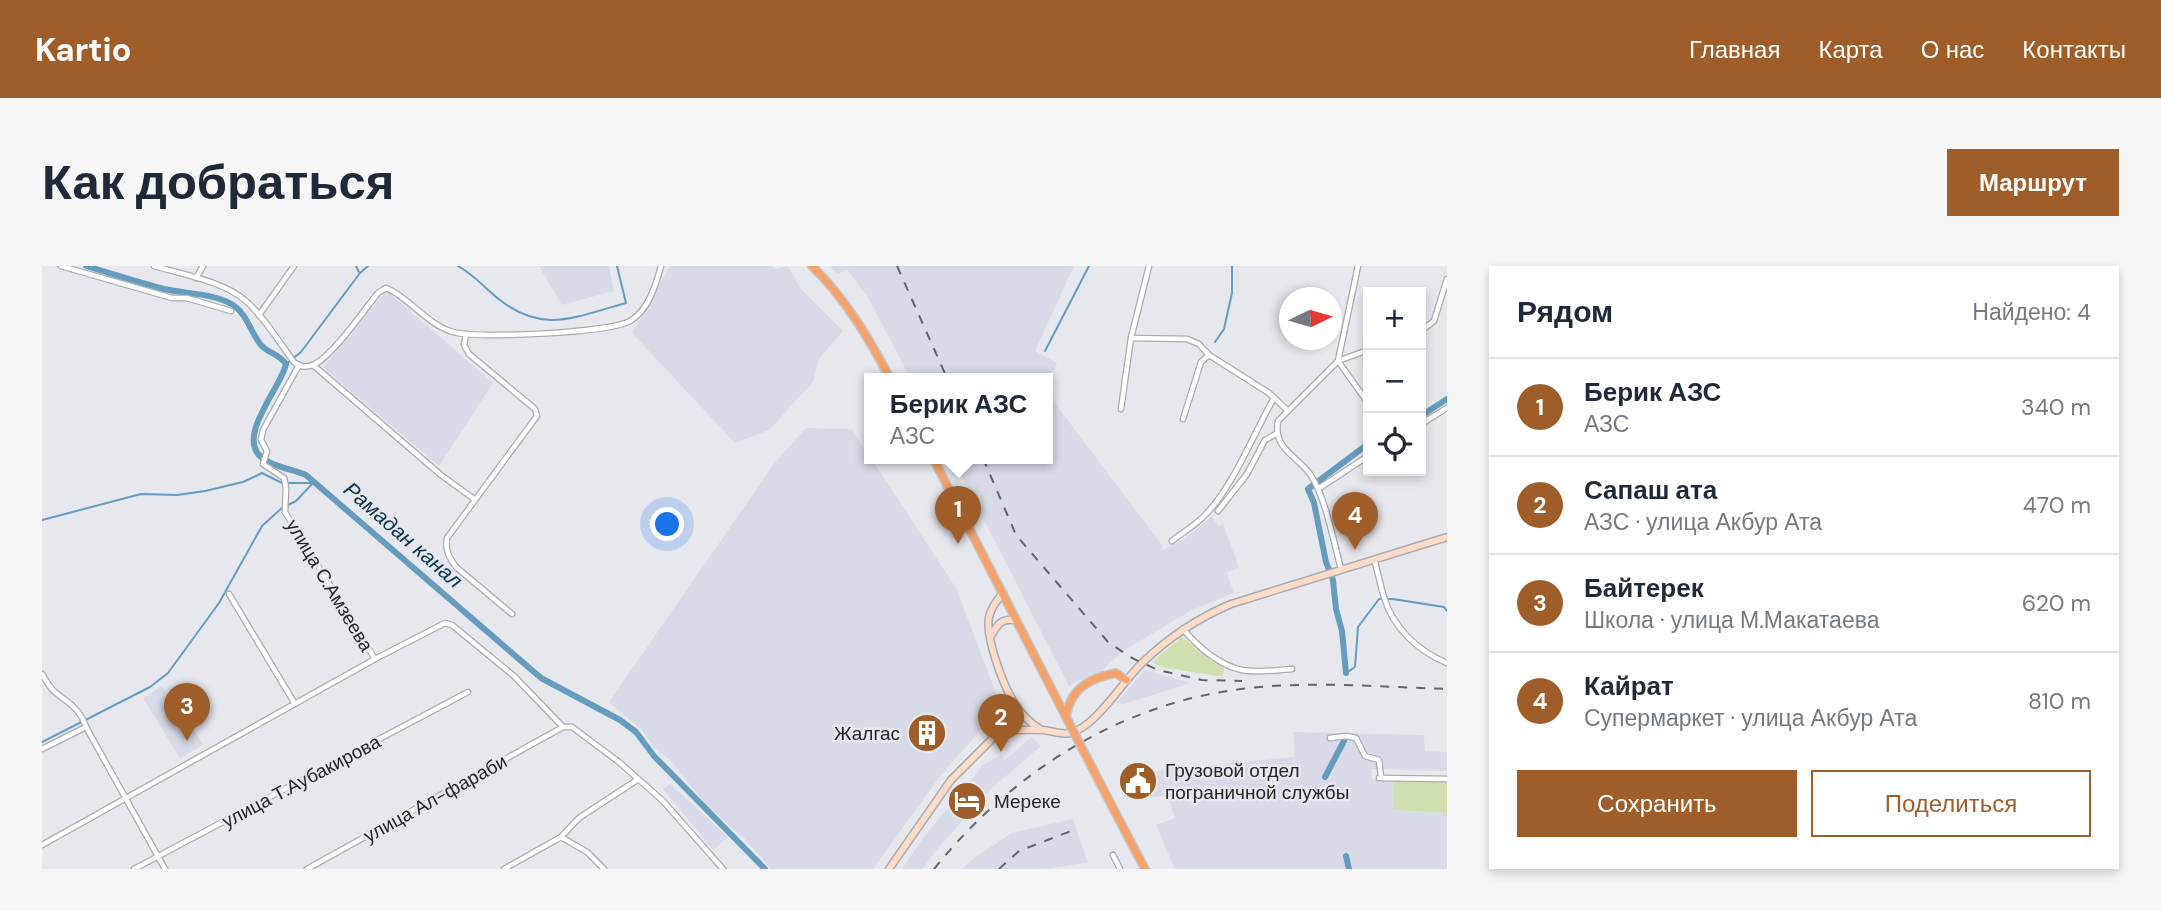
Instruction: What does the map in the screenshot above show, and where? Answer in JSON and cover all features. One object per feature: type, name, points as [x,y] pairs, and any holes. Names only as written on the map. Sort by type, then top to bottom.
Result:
[{"type":"highway","points":[[812,266],[841,297],[858,321],[887,373]]},
{"type":"highway","points":[[936,464],[1145,869]]},
{"type":"highway","points":[[1066,718],[1070,699],[1086,684],[1104,675],[1116,673],[1126,680]]},
{"type":"main road","points":[[1001,731],[1042,730],[1058,734],[1071,733],[1090,721],[1142,663],[1183,629],[1231,604],[1446,539]]},
{"type":"main road","points":[[1003,593],[989,615],[999,670],[1022,715],[1042,730]]},
{"type":"main road","points":[[991,636],[1000,622],[1006,619],[1016,620]]},
{"type":"main road","points":[[889,869],[951,780],[1008,723],[1012,700]]},
{"type":"street","points":[[61,266],[172,298],[187,298],[231,310]]},
{"type":"street","points":[[154,266],[196,278],[238,295],[259,315],[299,365],[313,365],[323,358],[378,293],[386,288],[448,331],[466,334],[576,332],[628,322],[642,309],[656,285],[661,266]]},
{"type":"street","points":[[196,278],[203,266]]},
{"type":"street","points":[[259,315],[294,266]]},
{"type":"street","points":[[1121,409],[1130,338],[1149,266]]},
{"type":"street","points":[[1358,266],[1338,361],[1363,396]]},
{"type":"street","points":[[1426,327],[1434,321],[1447,279]]},
{"type":"street","points":[[466,334],[464,345],[469,354],[535,409],[537,416],[447,538],[449,558],[456,567],[512,614]]},
{"type":"street","points":[[1130,338],[1187,339],[1199,344],[1209,355],[1274,398],[1288,411]]},
{"type":"street","points":[[1341,569],[1318,489],[1310,475],[1280,443],[1276,434],[1278,421],[1338,361],[1363,352]]},
{"type":"street","points":[[1183,419],[1201,362],[1209,355]]},
{"type":"street","name":"улица С.Амзеева","points":[[299,365],[263,430],[261,440],[267,451],[262,464],[284,478],[285,512],[375,659],[445,623],[452,625],[514,676],[563,727]]},
{"type":"street","points":[[313,365],[441,475],[474,499]]},
{"type":"street","points":[[1172,541],[1204,517],[1214,504],[1274,398]]},
{"type":"street","points":[[1426,421],[1447,408]]},
{"type":"street","points":[[1218,511],[1247,474],[1265,440],[1276,434]]},
{"type":"street","points":[[1318,489],[1363,459]]},
{"type":"street","points":[[1374,559],[1384,597],[1401,630],[1427,655],[1447,663]]},
{"type":"street","points":[[229,594],[295,705]]},
{"type":"street","points":[[1183,629],[1193,641],[1222,662],[1240,670],[1292,669]]},
{"type":"street","points":[[42,845],[375,659]]},
{"type":"street","points":[[42,674],[54,692],[69,701],[82,714],[86,727],[164,869]]},
{"type":"street","name":"улица Т.Аубакирова","points":[[134,869],[468,692]]},
{"type":"street","points":[[42,749],[86,727]]},
{"type":"street","points":[[563,727],[572,727],[619,762],[663,801],[723,869]]},
{"type":"street","name":"улица Ал-фараби","points":[[307,869],[563,727]]},
{"type":"street","points":[[1330,738],[1356,738],[1365,756],[1379,760],[1380,778],[1447,779]]},
{"type":"street","points":[[504,869],[561,836],[579,818],[638,780]]},
{"type":"street","points":[[561,836],[587,852],[604,869]]},
{"type":"street","points":[[1113,855],[1120,869]]},
{"type":"shaded area","points":[[539,266],[609,266],[614,291],[562,305]]},
{"type":"shaded area","points":[[670,266],[771,266],[776,269],[788,266],[801,289],[843,331],[819,359],[813,382],[769,430],[735,443],[632,333]]},
{"type":"shaded area","points":[[830,266],[1074,266],[1035,351],[1057,363],[1053,373],[907,373],[870,301],[847,269],[837,274]]},
{"type":"shaded area","points":[[386,290],[493,383],[439,466],[323,368]]},
{"type":"shaded area","points":[[1053,398],[1162,545],[1163,550],[1183,540],[1212,516],[1218,526],[1223,524],[1239,567],[1227,573],[1234,593],[1192,610],[1120,653],[1103,670],[1069,686],[955,464],[1053,464]]},
{"type":"shaded area","points":[[806,428],[852,429],[864,449],[864,464],[875,464],[956,588],[1001,706],[938,779],[873,869],[771,869],[744,838],[709,808],[670,760],[654,748],[642,730],[609,702],[776,461]]},
{"type":"shaded area","points":[[1145,670],[1191,683],[1124,704],[1116,703]]},
{"type":"shaded area","points":[[162,686],[175,708],[180,706],[203,745],[180,758],[143,698]]},
{"type":"shaded area","points":[[1293,732],[1424,735],[1425,751],[1447,752],[1447,771],[1371,769],[1372,779],[1394,779],[1393,810],[1447,813],[1447,869],[1175,869],[1156,825],[1175,818],[1168,797],[1144,796],[1131,778],[1168,769],[1295,757]]},
{"type":"shaded area","points":[[1031,737],[1041,746],[991,789],[922,869],[902,869],[923,838],[983,765],[1001,755],[1005,760]]},
{"type":"shaded area","points":[[670,784],[728,837],[713,850],[663,789]]},
{"type":"shaded area","points":[[1073,819],[1088,863],[1044,869],[962,869],[1012,833]]},
{"type":"green space","points":[[1182,637],[1224,668],[1223,677],[1162,667],[1152,662]]},
{"type":"green space","points":[[1394,779],[1447,782],[1447,813],[1393,810]]},
{"type":"waterway","name":"Рамадан канал","points":[[86,266],[164,289],[217,298],[238,309],[261,345],[286,364],[257,424],[255,448],[261,457],[277,466],[306,475],[541,678],[620,720],[636,732],[654,756],[765,869]]},
{"type":"waterway","points":[[356,266],[359,272]]},
{"type":"waterway","points":[[286,364],[301,352],[368,266]]},
{"type":"waterway","points":[[458,266],[516,311],[546,320],[576,317],[626,303],[617,266]]},
{"type":"waterway","points":[[1045,351],[1089,266]]},
{"type":"waterway","points":[[1215,342],[1224,329],[1232,293],[1232,266]]},
{"type":"waterway","points":[[1426,413],[1447,399]]},
{"type":"waterway","points":[[1346,673],[1333,580],[1308,489],[1363,448]]},
{"type":"waterway","points":[[42,520],[141,494],[177,495],[205,491],[243,482],[262,473],[282,483],[312,483]]},
{"type":"waterway","points":[[288,505],[296,501],[313,483]]},
{"type":"waterway","points":[[42,742],[150,687],[168,673],[219,603],[262,526],[283,507]]},
{"type":"waterway","points":[[1346,673],[1355,667],[1358,627],[1379,599],[1444,607],[1447,611]]},
{"type":"waterway","points":[[1325,777],[1344,741]]},
{"type":"waterway","points":[[1346,856],[1349,869]]},
{"type":"railway","points":[[897,266],[945,373]]},
{"type":"railway","points":[[986,464],[1016,535],[1108,642],[1132,658],[1158,670],[1202,680],[1242,681]]},
{"type":"railway","points":[[934,869],[999,801],[1035,772],[1115,725],[1158,708],[1203,695],[1274,686],[1348,685],[1447,689]]},
{"type":"railway","points":[[999,869],[1019,851],[1071,831]]},
{"type":"place","name":"Берик АЗС","points":[[958,544]]},
{"type":"place","name":"Кайрат","points":[[1355,550]]},
{"type":"place","name":"Жалгас","points":[[927,733]]},
{"type":"place","name":"Байтерек","points":[[187,741]]},
{"type":"place","name":"Сапаш ата","points":[[1001,752]]},
{"type":"place","name":"Грузовой отдел пограничной службы","points":[[1138,781]]},
{"type":"place","name":"Мереке","points":[[967,801]]}]
